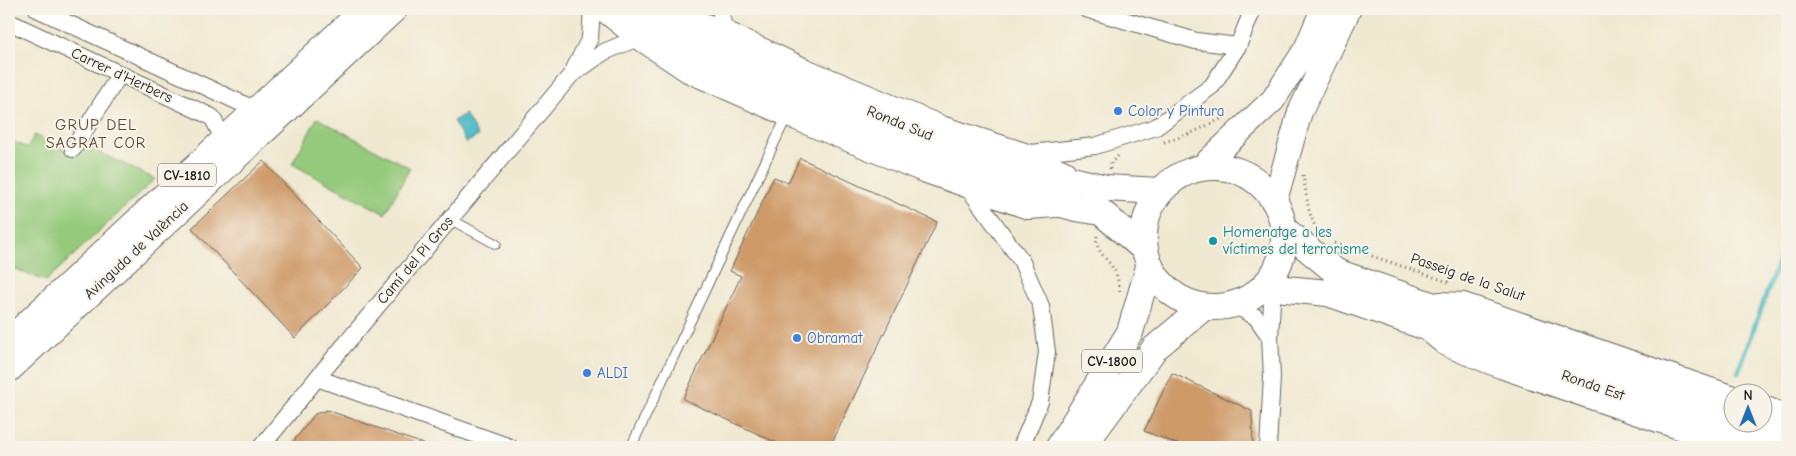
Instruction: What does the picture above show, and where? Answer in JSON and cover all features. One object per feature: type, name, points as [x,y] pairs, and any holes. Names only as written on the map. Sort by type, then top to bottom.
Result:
[{"type":"main road","name":"Avinguda de València","points":[[9,341],[365,9]]},
{"type":"main road","name":"Avinguda de València","points":[[9,369],[394,9]]},
{"type":"main road","name":"Ronda Sud","points":[[621,9],[692,59],[792,104],[926,159],[1023,193],[1076,208],[1102,212],[1146,258]]},
{"type":"main road","name":"Ronda Sud","points":[[657,9],[697,38],[934,138],[1027,170],[1106,188],[1159,191]]},
{"type":"main road","points":[[1203,166],[1232,168],[1256,180],[1275,200],[1285,230],[1280,263],[1264,287],[1234,305],[1204,307],[1170,293],[1146,258],[1144,219],[1159,191],[1176,176],[1203,166],[1273,100],[1306,49],[1323,9]]},
{"type":"main road","points":[[1275,200],[1300,112],[1349,9]]},
{"type":"main road","name":"Ronda Est","points":[[1285,230],[1336,272],[1416,312],[1772,447]]},
{"type":"main road","name":"CV-1800","points":[[1058,447],[1130,332],[1146,258]]},
{"type":"main road","name":"Ronda Est","points":[[1264,287],[1328,293],[1416,312],[1724,407]]},
{"type":"main road","name":"CV-1800","points":[[1084,447],[1155,348],[1204,307]]},
{"type":"main road","points":[[1774,423],[1787,428]]},
{"type":"street","name":"Carrer d'Herbers","points":[[37,9],[256,110]]},
{"type":"street","name":"Camí del Pi Gros","points":[[262,447],[317,378],[571,75],[590,38],[592,9]]},
{"type":"street","name":"Ronda Sud","points":[[597,9],[635,39],[687,74],[786,118],[923,174],[1028,211],[1076,208]]},
{"type":"street","points":[[687,9],[701,20],[724,28],[806,67],[942,124],[1030,153],[1106,188]]},
{"type":"street","points":[[720,9],[724,28]]},
{"type":"street","points":[[1086,9],[1196,41],[1238,46]]},
{"type":"street","points":[[1030,153],[1095,146],[1156,127],[1212,86],[1238,46],[1253,9]]},
{"type":"street","name":"Carrer d'Herbers","points":[[9,22],[212,117],[224,140]]},
{"type":"street","name":"Camí del Pi Gros","points":[[571,75],[604,52],[635,39]]},
{"type":"street","points":[[73,149],[120,74]]},
{"type":"street","points":[[969,190],[1021,260],[1041,306],[1047,352],[1042,392],[1040,402],[1021,447]]},
{"type":"street","points":[[1264,287],[1272,302],[1270,336],[1272,377],[1268,447]]},
{"type":"street","name":"Ronda Est","points":[[1724,391],[1464,301],[1416,312],[1445,348],[1500,370],[1725,447]]},
{"type":"street","points":[[1234,305],[1256,317],[1270,336]]},
{"type":"street","points":[[317,378],[488,443],[510,447]]},
{"type":"street","points":[[1774,407],[1787,412]]},
{"type":"lane","points":[[631,447],[786,118]]},
{"type":"lane","points":[[450,219],[496,244]]},
{"type":"path","points":[[1302,166],[1309,211],[1318,235]]},
{"type":"path","name":"Passeig de la Salut","points":[[1332,242],[1458,286]]},
{"type":"path","points":[[1489,447],[1510,447]]},
{"type":"green space","points":[[317,118],[410,168],[385,214],[292,164]]},
{"type":"green space","points":[[34,135],[76,155],[82,144],[155,179],[46,281],[9,267],[9,140],[28,148]]},
{"type":"water","points":[[465,114],[478,136],[466,143],[453,121]]},
{"type":"building","name":"Obramat","points":[[800,158],[937,222],[830,447],[786,447],[683,399],[741,276],[730,271],[774,177],[788,183]]},
{"type":"building","points":[[263,161],[363,268],[295,338],[192,228]]},
{"type":"building","points":[[1172,373],[1252,411],[1253,447],[1185,447],[1144,431]]},
{"type":"building","points":[[327,410],[426,445],[426,447],[289,447],[315,414]]},
{"type":"waterway","points":[[1738,372],[1787,238]]},
{"type":"place","name":"Color y Pintura","points":[[1118,111]]},
{"type":"place","name":"Homenatge a les víctimes del terrorisme","points":[[1213,241]]},
{"type":"place","name":"Obramat","points":[[797,338]]},
{"type":"place","name":"ALDI","points":[[587,373]]},
{"type":"district","name":"GRUP DEL SAGRAT COR","points":[[96,133]]}]
